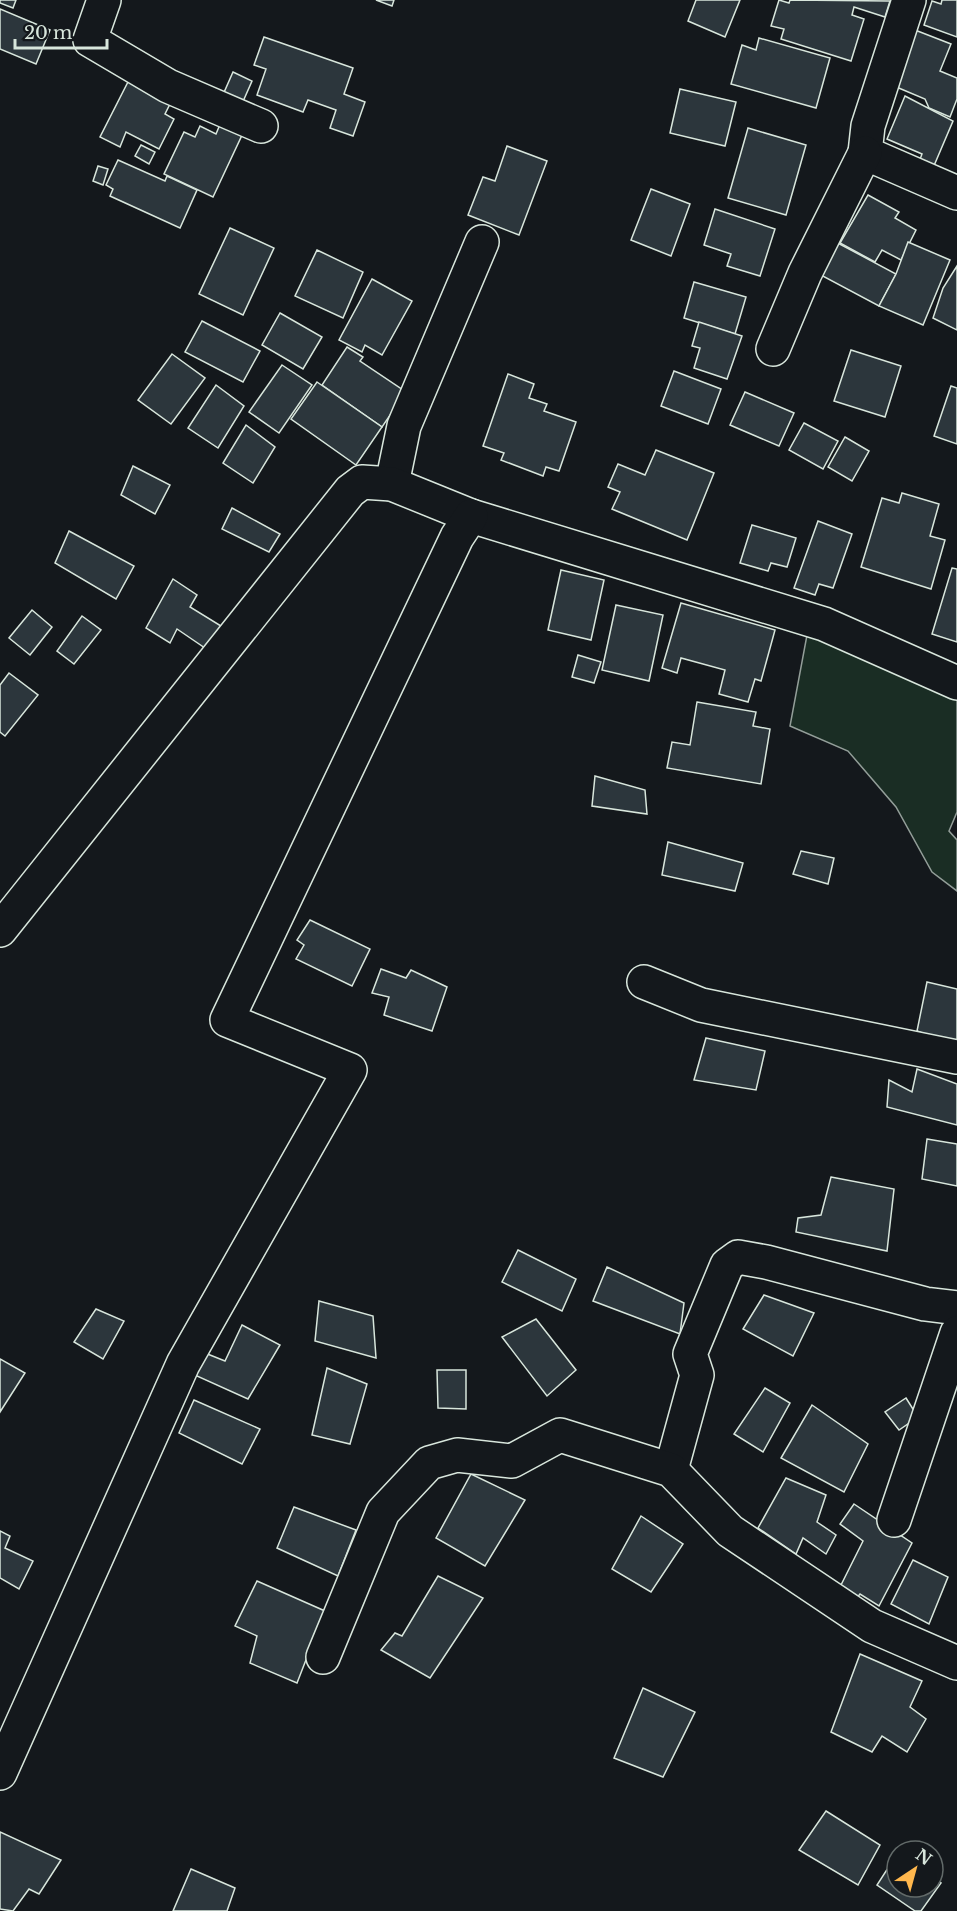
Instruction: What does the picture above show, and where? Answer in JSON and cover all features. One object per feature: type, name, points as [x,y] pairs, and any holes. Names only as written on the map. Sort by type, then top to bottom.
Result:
[{"type":"street","points":[[104,0],[90,40],[168,86],[261,126]]},
{"type":"street","points":[[773,349],[805,273],[865,153],[868,126],[909,0]]},
{"type":"street","points":[[865,153],[957,193]]},
{"type":"street","points":[[392,484],[404,426],[482,242]]},
{"type":"street","points":[[0,930],[350,491],[362,482],[392,484],[471,516],[824,624],[957,683]]},
{"type":"street","points":[[0,1773],[183,1364],[350,1070],[227,1020],[457,537],[471,516]]},
{"type":"street","points":[[644,982],[701,1005],[957,1057]]},
{"type":"street","points":[[671,1470],[697,1375],[690,1354],[727,1265],[738,1257],[766,1262],[925,1304],[957,1308]]},
{"type":"street","points":[[894,1520],[957,1333]]},
{"type":"street","points":[[323,1657],[383,1512],[429,1463],[457,1455],[512,1461],[560,1435],[671,1470],[730,1531],[872,1626],[957,1663]]},
{"type":"green space","points":[[807,635],[885,662],[957,696],[957,812],[949,831],[957,840],[957,891],[932,872],[896,807],[848,751],[790,726]]},
{"type":"building","points":[[0,0],[16,0],[13,8],[0,3]]},
{"type":"building","points":[[376,0],[394,0],[392,6]]},
{"type":"building","points":[[696,0],[740,0],[725,37],[688,21]]},
{"type":"building","points":[[779,0],[789,3],[790,0],[890,1],[885,17],[854,7],[852,15],[864,19],[851,61],[781,39],[784,29],[771,26]]},
{"type":"building","points":[[942,0],[957,0],[957,37],[924,25],[932,1],[941,4]]},
{"type":"building","points":[[0,9],[50,30],[36,64],[0,49]]},
{"type":"building","points":[[915,30],[951,44],[940,71],[957,78],[957,99],[950,117],[929,108],[925,99],[894,86]]},
{"type":"building","points":[[264,37],[353,68],[344,94],[365,102],[353,136],[330,128],[336,110],[308,100],[303,112],[257,95],[266,69],[254,65]]},
{"type":"building","points":[[759,38],[830,58],[816,108],[731,84],[742,45],[756,50]]},
{"type":"building","points":[[233,72],[252,81],[241,106],[222,97]]},
{"type":"building","points":[[131,76],[173,98],[165,114],[174,119],[159,149],[126,132],[120,147],[100,137]]},
{"type":"building","points":[[680,89],[736,102],[725,146],[670,133]]},
{"type":"building","points":[[905,96],[953,121],[933,168],[919,162],[922,154],[887,139]]},
{"type":"building","points":[[221,122],[243,133],[213,197],[164,174],[184,132],[195,137],[200,126],[216,134]]},
{"type":"building","points":[[748,128],[806,145],[786,215],[728,198]]},
{"type":"building","points":[[141,145],[155,152],[149,164],[135,156]]},
{"type":"building","points":[[507,146],[547,161],[519,235],[468,215],[483,177],[495,181]]},
{"type":"building","points":[[118,160],[165,181],[167,176],[197,190],[180,228],[110,196],[113,189],[106,185]]},
{"type":"building","points":[[98,166],[108,169],[103,185],[93,181]]},
{"type":"building","points":[[651,189],[690,204],[671,256],[631,240]]},
{"type":"building","points":[[868,195],[899,212],[895,218],[916,230],[901,260],[882,250],[875,262],[840,243]]},
{"type":"building","points":[[715,209],[775,229],[760,276],[727,266],[731,254],[704,245]]},
{"type":"building","points":[[230,228],[274,248],[243,315],[199,294]]},
{"type":"building","points":[[834,241],[896,274],[879,306],[817,273]]},
{"type":"building","points":[[908,242],[950,260],[923,325],[879,306],[896,274]]},
{"type":"building","points":[[317,250],[363,272],[343,318],[295,296]]},
{"type":"building","points":[[957,266],[957,330],[933,318],[943,288]]},
{"type":"building","points":[[372,279],[412,301],[382,355],[365,345],[362,352],[339,340]]},
{"type":"building","points":[[694,282],[746,297],[735,334],[684,318]]},
{"type":"building","points":[[280,313],[322,337],[303,369],[262,345]]},
{"type":"building","points":[[202,321],[260,351],[243,382],[185,352]]},
{"type":"building","points":[[699,322],[742,336],[727,379],[694,368],[700,348],[692,346]]},
{"type":"building","points":[[347,347],[363,357],[360,361],[406,392],[382,427],[322,385]]},
{"type":"building","points":[[851,350],[901,366],[885,417],[834,401]]},
{"type":"building","points":[[172,354],[205,378],[171,424],[138,400]]},
{"type":"building","points":[[282,365],[312,385],[279,433],[249,412]]},
{"type":"building","points":[[674,371],[721,389],[708,424],[661,406]]},
{"type":"building","points":[[508,374],[534,384],[529,398],[547,404],[544,411],[576,422],[559,471],[546,467],[543,476],[501,460],[504,453],[483,446]]},
{"type":"building","points":[[317,382],[382,427],[356,465],[291,419]]},
{"type":"building","points":[[216,385],[244,406],[218,448],[188,428]]},
{"type":"building","points":[[951,386],[957,388],[957,444],[934,436]]},
{"type":"building","points":[[745,392],[794,413],[779,446],[730,425]]},
{"type":"building","points":[[804,423],[838,441],[823,469],[789,450]]},
{"type":"building","points":[[246,425],[275,447],[253,483],[223,463]]},
{"type":"building","points":[[845,437],[869,451],[852,481],[828,467]]},
{"type":"building","points":[[656,450],[714,473],[687,540],[612,509],[620,492],[608,487],[618,464],[645,475]]},
{"type":"building","points":[[133,466],[170,485],[155,514],[121,495]]},
{"type":"building","points":[[902,493],[939,504],[930,536],[945,540],[931,589],[861,567],[882,498],[899,503]]},
{"type":"building","points":[[232,508],[280,534],[269,552],[222,529]]},
{"type":"building","points":[[818,521],[852,534],[833,588],[819,584],[815,595],[794,588]]},
{"type":"building","points":[[752,525],[796,538],[787,567],[771,563],[768,571],[740,563]]},
{"type":"building","points":[[69,531],[134,566],[116,599],[55,563]]},
{"type":"building","points":[[952,568],[957,569],[957,642],[932,634]]},
{"type":"building","points":[[561,570],[604,580],[591,640],[548,630]]},
{"type":"building","points":[[173,579],[197,595],[190,607],[221,626],[205,648],[177,629],[170,643],[146,628]]},
{"type":"building","points":[[681,603],[775,630],[761,681],[755,679],[748,702],[719,694],[725,670],[681,658],[677,673],[662,668]]},
{"type":"building","points":[[616,605],[663,615],[649,681],[602,670]]},
{"type":"building","points":[[32,610],[52,627],[30,655],[9,638]]},
{"type":"building","points":[[82,616],[101,630],[74,664],[57,651]]},
{"type":"building","points":[[578,655],[601,662],[594,683],[572,677]]},
{"type":"building","points":[[9,673],[38,695],[5,736],[0,732],[0,685]]},
{"type":"building","points":[[697,702],[756,712],[753,726],[770,729],[761,784],[667,768],[672,742],[690,745]]},
{"type":"building","points":[[595,776],[645,790],[647,814],[592,806]]},
{"type":"building","points":[[668,842],[743,863],[735,891],[662,875]]},
{"type":"building","points":[[801,851],[834,858],[828,884],[793,874]]},
{"type":"building","points":[[310,920],[370,949],[352,986],[296,959],[304,945],[297,940]]},
{"type":"building","points":[[381,969],[406,978],[411,970],[447,987],[432,1031],[384,1015],[389,997],[372,993]]},
{"type":"building","points":[[927,982],[957,989],[957,1046],[917,1031]]},
{"type":"building","points":[[706,1038],[765,1051],[756,1090],[694,1080]]},
{"type":"building","points":[[917,1069],[957,1084],[957,1125],[887,1107],[889,1080],[912,1092]]},
{"type":"building","points":[[927,1139],[957,1144],[957,1186],[922,1179]]},
{"type":"building","points":[[831,1177],[894,1189],[887,1251],[796,1232],[798,1218],[821,1215]]},
{"type":"building","points":[[518,1250],[576,1279],[562,1311],[502,1282]]},
{"type":"building","points":[[607,1267],[684,1303],[680,1334],[593,1301]]},
{"type":"building","points":[[764,1295],[814,1313],[793,1356],[743,1329]]},
{"type":"building","points":[[319,1301],[373,1316],[376,1358],[315,1341]]},
{"type":"building","points":[[96,1309],[124,1321],[103,1359],[74,1342]]},
{"type":"building","points":[[536,1319],[576,1370],[547,1396],[502,1337]]},
{"type":"building","points":[[242,1325],[280,1345],[248,1399],[188,1372],[200,1351],[225,1361]]},
{"type":"building","points":[[0,1359],[25,1373],[0,1412]]},
{"type":"building","points":[[327,1368],[367,1384],[350,1444],[312,1435]]},
{"type":"building","points":[[437,1370],[466,1370],[466,1409],[438,1408]]},
{"type":"building","points":[[765,1388],[790,1403],[763,1452],[734,1434]]},
{"type":"building","points":[[906,1398],[918,1417],[899,1430],[885,1412]]},
{"type":"building","points":[[194,1400],[260,1429],[242,1464],[179,1433]]},
{"type":"building","points":[[812,1405],[868,1444],[844,1492],[781,1458]]},
{"type":"building","points":[[471,1474],[525,1500],[485,1566],[436,1538]]},
{"type":"building","points":[[786,1478],[826,1495],[817,1522],[836,1535],[826,1554],[803,1538],[796,1554],[758,1528]]},
{"type":"building","points":[[854,1504],[912,1543],[879,1606],[860,1594],[852,1604],[837,1593],[863,1541],[840,1524]]},
{"type":"building","points":[[294,1507],[356,1530],[338,1576],[277,1548]]},
{"type":"building","points":[[641,1516],[683,1544],[651,1592],[612,1569]]},
{"type":"building","points":[[0,1531],[10,1536],[5,1548],[33,1561],[19,1589],[0,1578]]},
{"type":"building","points":[[913,1560],[948,1577],[929,1624],[891,1604]]},
{"type":"building","points":[[438,1576],[483,1598],[430,1678],[381,1650],[395,1633],[402,1636]]},
{"type":"building","points":[[257,1581],[325,1611],[297,1683],[250,1663],[257,1636],[235,1626]]},
{"type":"building","points":[[860,1654],[922,1681],[910,1707],[926,1719],[907,1752],[882,1736],[872,1752],[831,1732]]},
{"type":"building","points":[[643,1688],[695,1712],[663,1777],[614,1758]]},
{"type":"building","points":[[826,1811],[880,1845],[858,1885],[799,1850]]},
{"type":"building","points":[[0,1832],[61,1860],[39,1894],[29,1889],[13,1911],[0,1909]]},
{"type":"building","points":[[191,1869],[235,1888],[227,1911],[173,1911]]},
{"type":"building","points":[[885,1873],[885,1890],[877,1885]]},
{"type":"building","points":[[897,1899],[930,1899],[921,1911],[915,1911]]}]
